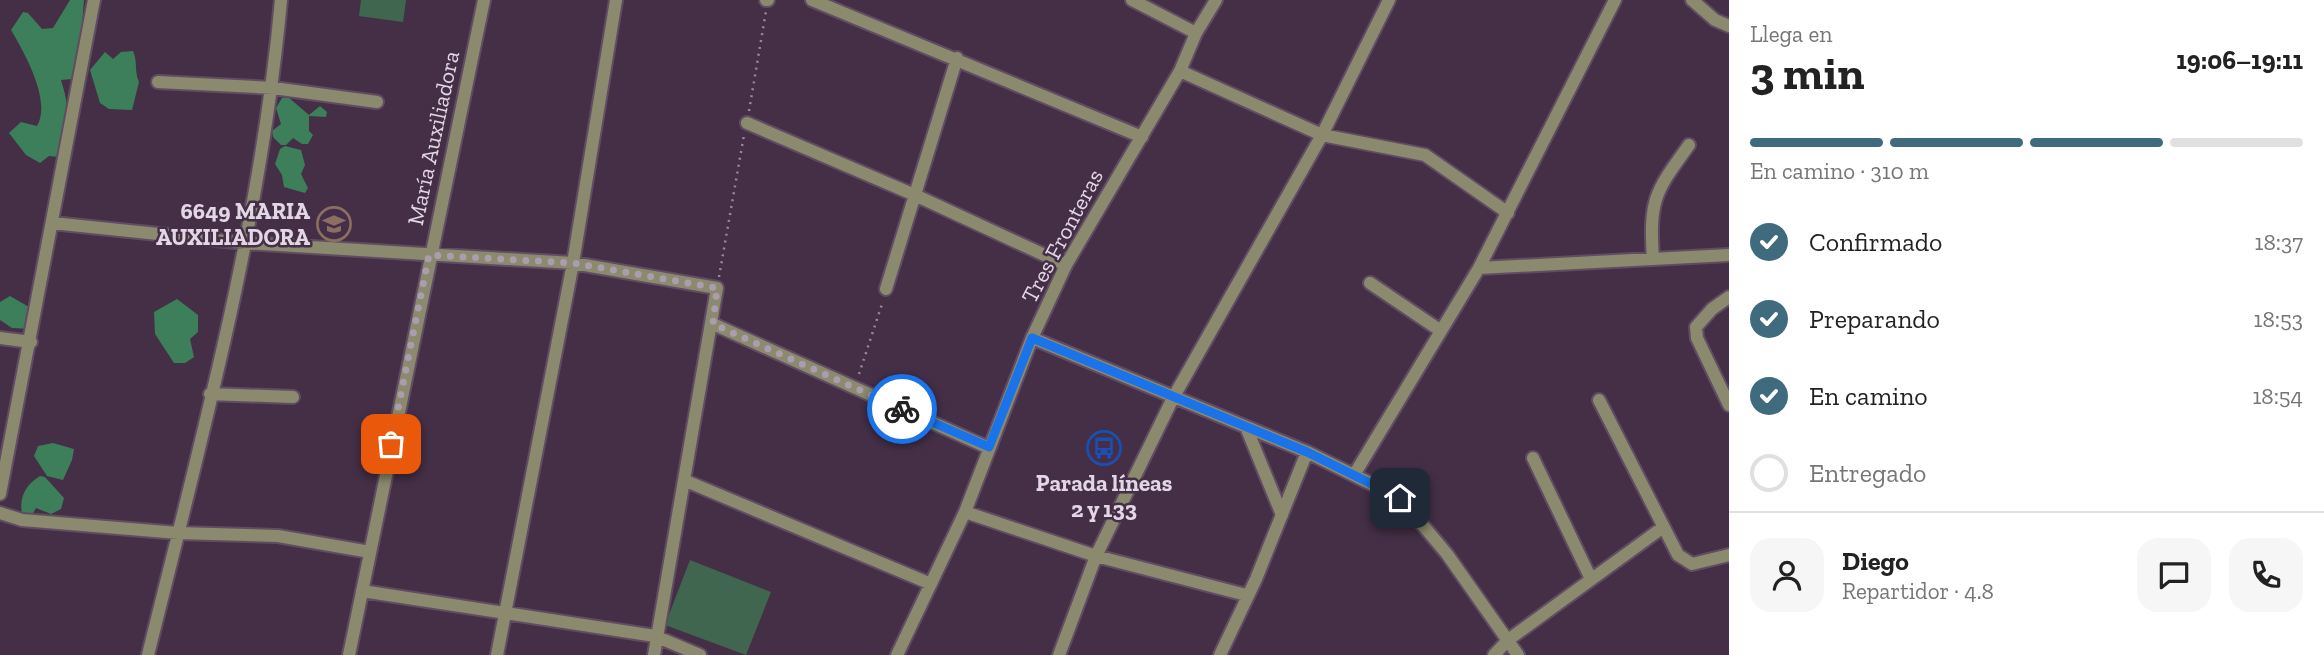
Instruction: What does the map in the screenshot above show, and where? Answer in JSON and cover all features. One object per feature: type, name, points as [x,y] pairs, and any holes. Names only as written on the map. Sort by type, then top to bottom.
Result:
[{"type":"street","points":[[0,494],[94,0]]},
{"type":"street","points":[[148,655],[245,243],[273,88],[281,0]]},
{"type":"street","name":"María Auxiliadora","points":[[349,655],[429,255],[484,0]]},
{"type":"street","points":[[497,655],[573,263],[616,0]]},
{"type":"street","points":[[813,0],[1142,137]]},
{"type":"street","points":[[1132,0],[1196,33]]},
{"type":"street","name":"Tres Fronteras","points":[[897,655],[965,512],[1032,338],[1066,265],[1180,71],[1196,33],[1216,0]]},
{"type":"street","points":[[1059,655],[1096,556],[1173,398],[1322,135],[1389,0]]},
{"type":"street","points":[[1354,475],[1479,268],[1615,0]]},
{"type":"street","points":[[1692,0],[1715,20],[1729,26]]},
{"type":"street","points":[[886,289],[917,196],[957,58]]},
{"type":"street","points":[[1180,71],[1322,135],[1425,155],[1508,213]]},
{"type":"street","points":[[158,82],[273,88],[377,102]]},
{"type":"street","points":[[747,123],[917,196],[1066,265]]},
{"type":"street","points":[[1653,259],[1650,216],[1657,189],[1689,145]]},
{"type":"street","points":[[51,223],[245,243],[573,263],[717,288],[686,481],[655,636],[654,655]]},
{"type":"street","points":[[1479,268],[1729,255]]},
{"type":"street","points":[[1370,283],[1441,331]]},
{"type":"street","points":[[1729,297],[1712,309],[1696,327],[1697,338],[1729,405]]},
{"type":"street","points":[[713,324],[989,447]]},
{"type":"street","points":[[0,338],[31,342]]},
{"type":"street","points":[[1032,338],[1307,452],[1400,498],[1447,555],[1518,655]]},
{"type":"street","points":[[210,394],[293,397]]},
{"type":"street","points":[[1599,400],[1662,528],[1684,561],[1701,564],[1729,556]]},
{"type":"street","points":[[1246,427],[1282,515]]},
{"type":"street","points":[[1220,655],[1246,595],[1256,579],[1307,452]]},
{"type":"street","points":[[1533,458],[1591,579]]},
{"type":"street","points":[[686,481],[931,584]]},
{"type":"street","points":[[965,512],[1096,556],[1246,595]]},
{"type":"street","points":[[0,513],[22,520],[178,533],[278,536],[370,552]]},
{"type":"street","points":[[1494,655],[1508,640],[1662,528]]},
{"type":"street","points":[[362,592],[507,611],[655,636],[700,655]]},
{"type":"path","points":[[717,288],[767,0]]},
{"type":"path","points":[[854,388],[886,289]]},
{"type":"green space","points":[[70,0],[84,0],[79,63],[72,79],[61,80],[67,109],[61,135],[62,152],[59,157],[49,156],[40,163],[26,155],[9,133],[21,122],[37,126],[41,116],[39,90],[11,30],[23,12],[28,13],[42,29],[53,28]]},
{"type":"green space","points":[[361,0],[406,0],[403,22],[359,16]]},
{"type":"green space","points":[[133,51],[139,82],[132,110],[109,109],[100,103],[90,70],[105,52],[113,59],[121,52]]},
{"type":"green space","points":[[288,97],[309,115],[320,106],[327,112],[326,117],[309,116],[309,131],[313,135],[308,144],[302,144],[293,138],[286,145],[281,145],[273,137],[272,131],[281,124],[276,108],[282,98]]},
{"type":"green space","points":[[285,146],[301,150],[305,165],[301,174],[308,188],[305,193],[284,187],[282,175],[275,164],[280,149]]},
{"type":"green space","points":[[10,296],[29,307],[33,329],[12,328],[0,320],[0,302]]},
{"type":"green space","points":[[177,299],[198,315],[198,332],[190,339],[194,357],[185,363],[174,363],[155,334],[154,312]]},
{"type":"green space","points":[[53,443],[74,449],[63,480],[47,476],[34,456],[38,446]]},
{"type":"green space","points":[[40,476],[45,477],[64,498],[61,509],[51,514],[36,508],[33,513],[22,514],[24,492],[30,483]]},
{"type":"green space","points":[[690,560],[771,592],[746,655],[665,625]]},
{"type":"way so far","points":[[391,444],[429,255],[573,263],[717,288],[713,324],[902,409]]},
{"type":"place","name":"6649 MARIA AUXILIADORA","points":[[334,224]]},
{"type":"place","name":"Parada líneas 2 y 133","points":[[1104,448]]},
{"type":"route","points":[[902,409],[989,447],[1032,338],[1307,452],[1400,498]]}]
